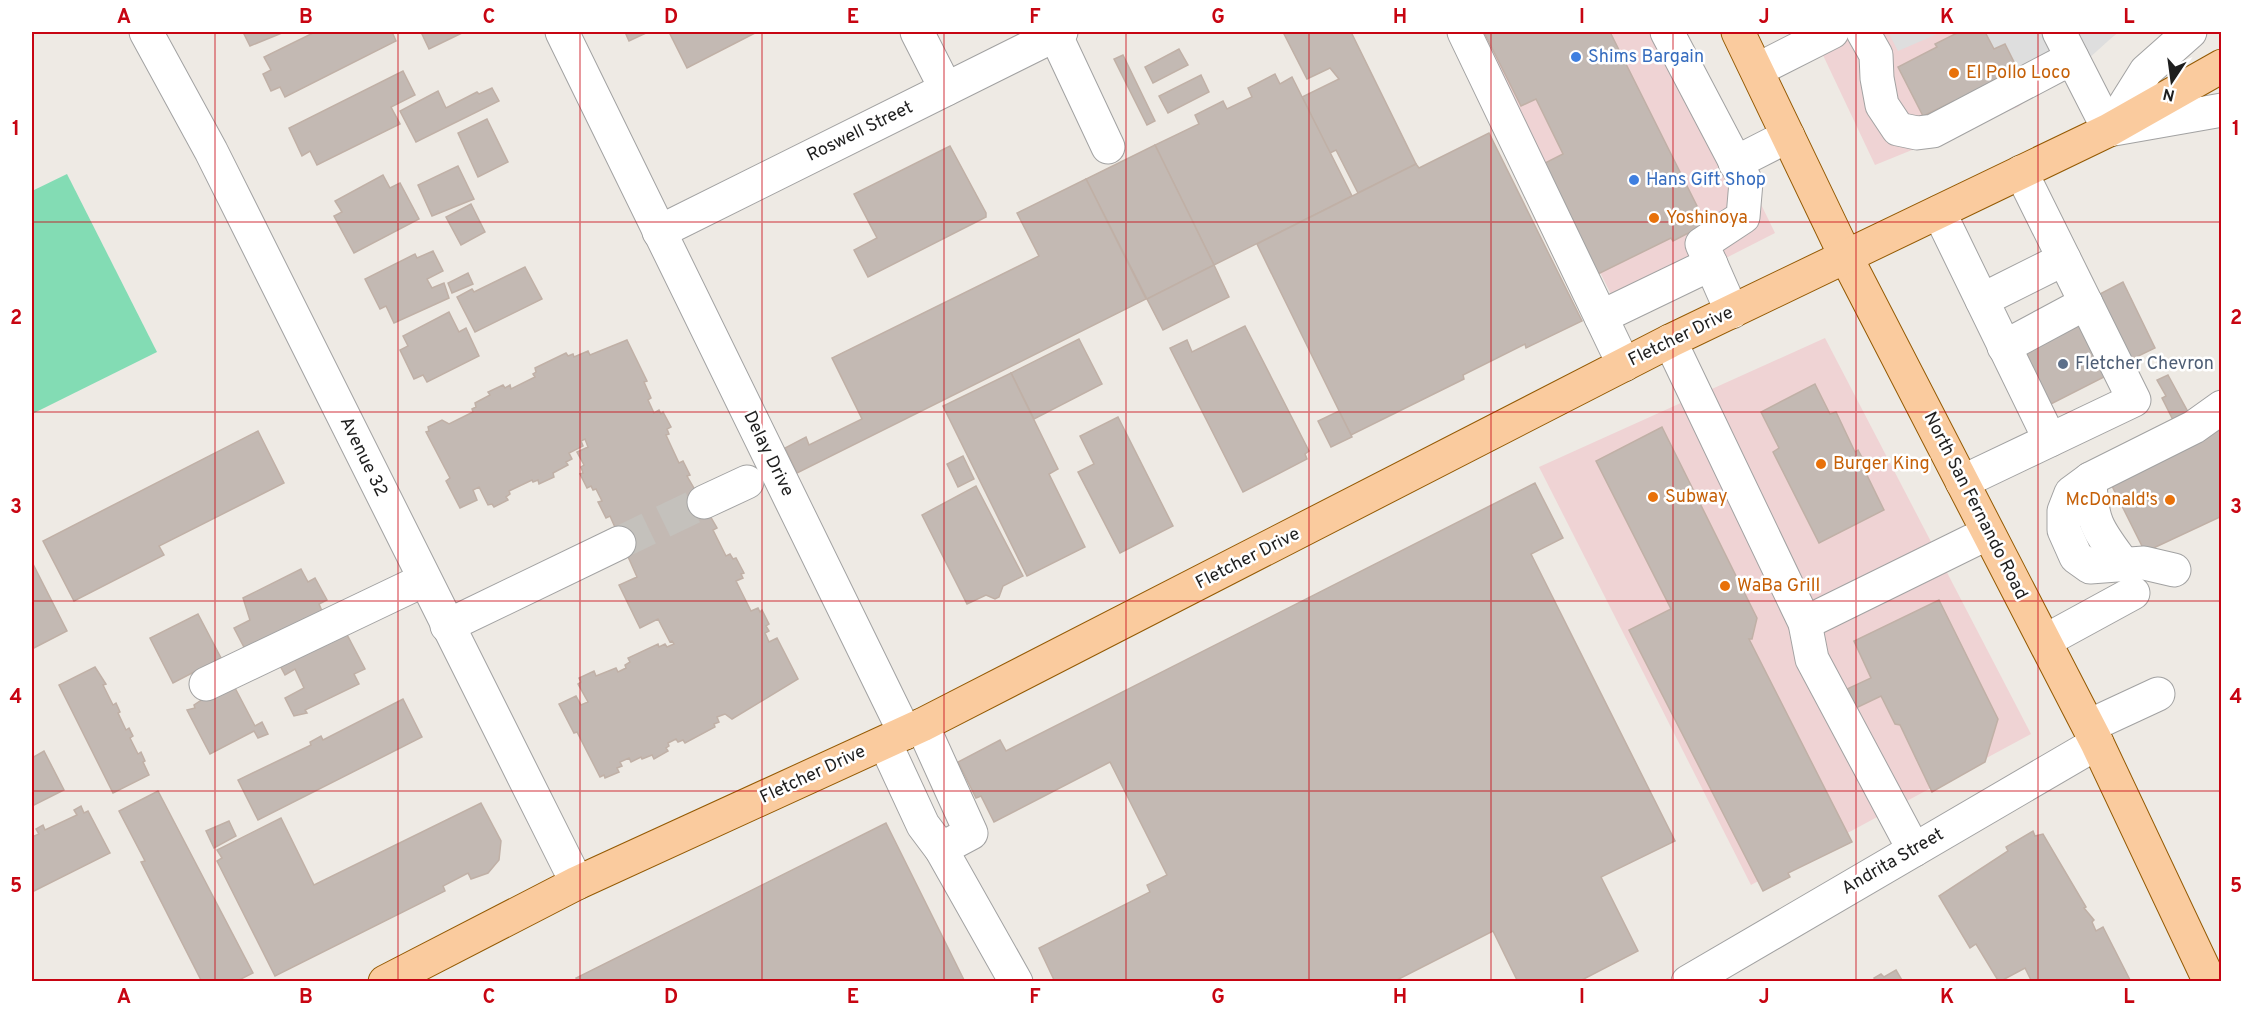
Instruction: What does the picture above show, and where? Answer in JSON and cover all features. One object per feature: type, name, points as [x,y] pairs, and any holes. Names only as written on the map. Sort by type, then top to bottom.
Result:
[{"type":"main road","name":"North San Fernando Road","points":[[1738,32],[1846,257],[2093,734],[2210,981]]},
{"type":"main road","name":"Fletcher Drive","points":[[387,981],[577,883],[904,734],[1670,341],[2109,130],[2222,66]]},
{"type":"street","name":"Avenue 32","points":[[146,32],[211,151],[577,883]]},
{"type":"street","name":"Delay Drive","points":[[562,32],[904,734],[923,825],[941,849],[1016,981]]},
{"type":"street","points":[[917,32],[946,89]]},
{"type":"street","points":[[1464,32],[1624,365]]},
{"type":"street","points":[[1667,32],[1746,183],[1743,217],[1702,244],[1732,312]]},
{"type":"street","points":[[1757,70],[1832,32]]},
{"type":"street","points":[[1863,32],[1876,55],[1882,105],[1898,129],[1917,133],[1933,131],[2066,45],[2109,130]]},
{"type":"street","points":[[2109,130],[2146,71],[2190,32]]},
{"type":"street","points":[[1058,33],[1108,147]]},
{"type":"street","name":"Roswell Street","points":[[659,232],[1058,33]]},
{"type":"street","name":"Fletcher Drive","points":[[2109,130],[2222,110]]},
{"type":"street","points":[[1735,163],[1788,136]]},
{"type":"street","points":[[1962,482],[2134,400],[2020,172]]},
{"type":"street","points":[[1939,212],[2050,440]]},
{"type":"street","points":[[1982,300],[2064,259]]},
{"type":"street","points":[[1601,317],[1711,264]]},
{"type":"street","points":[[2004,347],[2086,303]]},
{"type":"street","points":[[1670,341],[1805,623],[1812,659],[1914,850]]},
{"type":"street","points":[[2128,579],[2096,526],[2091,502],[2090,480],[2194,427],[2222,407]]},
{"type":"street","points":[[704,502],[747,482]]},
{"type":"street","points":[[1805,623],[1988,533]]},
{"type":"street","points":[[447,626],[619,543]]},
{"type":"street","points":[[2045,641],[2128,579],[2144,563],[2174,570]]},
{"type":"street","points":[[206,684],[424,580]]},
{"type":"street","name":"Andrita Street","points":[[1688,981],[1914,850],[2158,694]]},
{"type":"shaded area","points":[[1479,32],[1677,32],[1775,233],[1620,312]]},
{"type":"shaded area","points":[[1812,32],[2119,32],[2018,107],[1875,165]]},
{"type":"shaded area","points":[[1888,32],[1942,32],[1898,51]]},
{"type":"shaded area","points":[[1982,32],[2118,32],[2087,60],[2015,96]]},
{"type":"shaded area","points":[[1825,338],[2031,734],[1751,885],[1539,467]]},
{"type":"green space","points":[[67,174],[157,352],[32,414],[32,191]]},
{"type":"building","points":[[243,32],[281,32],[282,33],[250,46]]},
{"type":"building","points":[[315,32],[392,32],[396,41],[285,97],[280,87],[271,91],[263,74],[271,70],[264,57]]},
{"type":"building","points":[[421,32],[464,32],[429,49]]},
{"type":"building","points":[[625,32],[648,32],[629,41]]},
{"type":"building","points":[[669,32],[754,32],[755,33],[687,68]]},
{"type":"building","points":[[1283,32],[1351,32],[1416,164],[1358,193],[1336,150],[1330,153],[1302,97],[1339,79],[1330,68],[1307,79]]},
{"type":"building","points":[[1484,32],[1610,32],[1706,224],[1673,241],[1671,238],[1596,275],[1541,165],[1563,154],[1536,99],[1521,106]]},
{"type":"building","name":"El Pollo Loco","points":[[1959,32],[1985,32],[1994,49],[2005,44],[2016,66],[2005,71],[2007,75],[1956,105],[1954,101],[1923,116],[1898,67],[1937,47],[1935,44]]},
{"type":"building","points":[[1179,49],[1188,65],[1153,83],[1145,67]]},
{"type":"building","points":[[1123,55],[1155,121],[1147,125],[1114,59]]},
{"type":"building","points":[[403,71],[415,95],[391,107],[400,124],[317,165],[310,151],[302,156],[289,128]]},
{"type":"building","points":[[1275,74],[1280,84],[1292,77],[1352,196],[1214,265],[1155,145],[1199,124],[1195,115],[1223,101],[1227,109],[1252,97],[1248,88]]},
{"type":"building","points":[[1201,75],[1209,92],[1168,113],[1159,96]]},
{"type":"building","points":[[492,88],[499,101],[416,142],[400,111],[438,91],[446,108],[477,92],[479,94]]},
{"type":"building","points":[[487,119],[508,162],[478,177],[458,133]]},
{"type":"building","points":[[1489,133],[1582,321],[1526,348],[1525,344],[1463,375],[1464,379],[1351,435],[1257,244],[1416,164],[1419,168]]},
{"type":"building","points":[[1155,145],[1214,265],[1147,299],[1086,179]]},
{"type":"building","points":[[950,146],[986,213],[986,217],[868,277],[854,250],[877,238],[854,194]]},
{"type":"building","points":[[458,166],[474,199],[432,216],[418,185]]},
{"type":"building","points":[[383,175],[390,188],[400,183],[419,219],[354,253],[334,216],[342,212],[335,201]]},
{"type":"building","points":[[1086,179],[1146,299],[797,473],[785,448],[806,437],[809,445],[862,419],[832,358],[1039,256],[1017,213]]},
{"type":"building","points":[[471,204],[485,232],[461,245],[446,217]]},
{"type":"building","points":[[433,251],[443,271],[427,279],[432,288],[444,283],[449,298],[394,323],[386,306],[380,309],[365,279],[415,254],[417,258]]},
{"type":"building","points":[[1214,265],[1229,297],[1163,330],[1147,299]]},
{"type":"building","points":[[525,267],[542,299],[475,332],[457,297],[472,289],[474,292]]},
{"type":"building","points":[[468,273],[473,284],[452,293],[448,283]]},
{"type":"building","points":[[2123,282],[2155,348],[2126,362],[2094,297]]},
{"type":"building","points":[[449,312],[459,332],[466,328],[479,356],[427,382],[423,375],[414,379],[400,350],[408,346],[403,336]]},
{"type":"building","name":"Fletcher Chevron","points":[[2082,322],[2108,375],[2045,407],[2019,354]]},
{"type":"building","points":[[1245,326],[1309,451],[1305,454],[1307,459],[1243,492],[1170,348],[1187,340],[1192,352]]},
{"type":"building","points":[[1079,339],[1102,384],[1034,419],[1011,373]]},
{"type":"building","points":[[627,340],[647,381],[644,382],[654,413],[659,410],[661,414],[663,412],[671,427],[667,429],[669,434],[666,435],[679,463],[683,461],[690,475],[687,476],[717,528],[713,530],[726,556],[730,554],[733,559],[736,558],[744,573],[741,574],[743,578],[736,581],[751,611],[758,608],[760,612],[762,610],[769,624],[766,626],[769,631],[765,633],[769,642],[777,638],[798,679],[732,719],[725,714],[717,717],[719,722],[714,724],[715,727],[685,743],[683,740],[678,742],[676,739],[668,743],[669,746],[666,748],[668,751],[654,759],[652,755],[631,762],[629,758],[620,762],[622,766],[617,768],[619,772],[605,778],[604,775],[600,777],[577,732],[574,733],[559,704],[576,696],[581,705],[588,702],[578,684],[581,682],[579,678],[594,671],[596,676],[616,668],[618,672],[626,668],[625,665],[630,662],[628,658],[658,644],[659,647],[665,644],[667,647],[674,644],[670,642],[658,619],[640,628],[619,585],[637,577],[610,516],[606,518],[598,502],[602,501],[596,489],[593,490],[591,486],[587,488],[580,474],[583,473],[581,467],[584,465],[577,452],[588,447],[585,439],[581,441],[583,446],[569,453],[572,459],[566,462],[568,465],[553,473],[554,477],[539,484],[538,480],[533,482],[532,480],[509,491],[510,494],[506,497],[508,500],[494,507],[492,504],[488,505],[479,487],[473,490],[477,500],[460,508],[446,481],[450,478],[426,432],[429,431],[428,427],[442,420],[449,424],[473,412],[472,409],[476,407],[475,403],[490,395],[488,392],[503,385],[505,388],[510,385],[511,389],[535,377],[533,374],[536,372],[535,368],[566,353],[568,356],[573,354],[574,357],[588,351],[590,355]]},
{"type":"building","points":[[1011,373],[1058,469],[1049,474],[1085,547],[1027,576],[943,406]]},
{"type":"building","points":[[2168,375],[2188,412],[2173,420],[2162,398],[2166,396],[2157,380]]},
{"type":"building","name":"Burger King","points":[[1815,384],[1830,414],[1836,412],[1855,452],[1858,450],[1865,463],[1862,465],[1884,510],[1819,543],[1773,452],[1779,448],[1761,412]]},
{"type":"building","points":[[1339,411],[1352,437],[1331,447],[1318,421]]},
{"type":"building","points":[[1118,417],[1173,526],[1120,553],[1078,472],[1094,464],[1080,436]]},
{"type":"building","points":[[1662,427],[1757,618],[1752,639],[1749,639],[1852,842],[1788,873],[1790,877],[1763,891],[1629,630],[1671,609],[1596,461]]},
{"type":"building","name":"McDonald's","points":[[2222,429],[2222,516],[2145,552],[2111,484]]},
{"type":"building","points":[[258,431],[284,483],[159,546],[164,555],[74,601],[43,541]]},
{"type":"building","points":[[963,456],[974,479],[958,487],[947,464]]},
{"type":"building","points":[[1535,483],[1563,538],[1531,554],[1675,841],[1601,877],[1638,951],[1578,982],[1518,982],[1493,931],[1393,982],[1055,982],[1039,948],[1150,892],[1147,885],[1167,875],[1110,762],[994,822],[981,796],[976,798],[958,762],[1000,740],[1006,751]]},
{"type":"building","points":[[976,486],[1023,576],[1003,586],[999,597],[995,599],[986,595],[967,604],[922,515]]},
{"type":"building","points":[[32,562],[67,631],[32,649]]},
{"type":"building","points":[[301,569],[308,582],[315,578],[327,600],[319,604],[322,611],[246,651],[234,628],[250,620],[243,598]]},
{"type":"building","points":[[1939,600],[1998,719],[1985,762],[1932,792],[1900,725],[1895,724],[1881,696],[1856,708],[1847,689],[1871,678],[1854,641]]},
{"type":"building","points":[[198,614],[221,658],[173,683],[150,638]]},
{"type":"building","points":[[343,627],[365,669],[354,674],[359,684],[305,710],[307,713],[294,716],[285,698],[304,688],[295,669],[285,675],[277,660]]},
{"type":"building","points":[[95,667],[106,684],[103,685],[113,705],[116,703],[126,730],[129,728],[133,736],[130,738],[138,754],[141,752],[149,775],[113,793],[59,685]]},
{"type":"building","points":[[234,686],[255,726],[262,722],[268,734],[258,738],[254,731],[210,754],[187,710],[195,708],[194,705],[209,695]]},
{"type":"building","points":[[403,699],[422,737],[258,820],[238,780],[311,745],[310,742],[321,736],[323,740]]},
{"type":"building","points":[[44,751],[64,790],[32,806],[32,758]]},
{"type":"building","points":[[158,791],[253,973],[235,982],[202,982],[141,862],[145,861],[119,811]]},
{"type":"building","points":[[481,803],[501,841],[499,860],[488,873],[471,879],[468,873],[443,886],[445,891],[275,976],[217,861],[222,858],[217,850],[281,818],[314,885]]},
{"type":"building","points":[[81,806],[84,813],[88,811],[110,853],[32,892],[32,837],[39,834],[36,829],[43,825],[45,830],[77,815],[74,810]]},
{"type":"building","points":[[229,821],[236,836],[214,848],[206,831]]},
{"type":"building","points":[[886,823],[965,982],[578,982],[576,978]]},
{"type":"building","points":[[2033,831],[2035,836],[2043,834],[2086,907],[2084,908],[2094,920],[2092,922],[2096,931],[2103,927],[2131,982],[2032,982],[2025,968],[1999,982],[1976,944],[1970,948],[1939,896],[2008,851],[2006,847]]},
{"type":"building","points":[[1896,970],[1903,982],[1876,982],[1874,978],[1881,974],[1884,977]]},
{"type":"tunnel","points":[[619,543],[704,502]]},
{"type":"place","name":"Shims Bargain","points":[[1576,57]]},
{"type":"place","name":"El Pollo Loco","points":[[1954,73]]},
{"type":"place","name":"Hans Gift Shop","points":[[1634,180]]},
{"type":"place","name":"Yoshinoya","points":[[1654,218]]},
{"type":"place","name":"Fletcher Chevron","points":[[2063,364]]},
{"type":"place","name":"Burger King","points":[[1821,464]]},
{"type":"place","name":"Subway","points":[[1653,497]]},
{"type":"place","name":"McDonald's","points":[[2170,500]]},
{"type":"place","name":"WaBa Grill","points":[[1725,586]]}]
